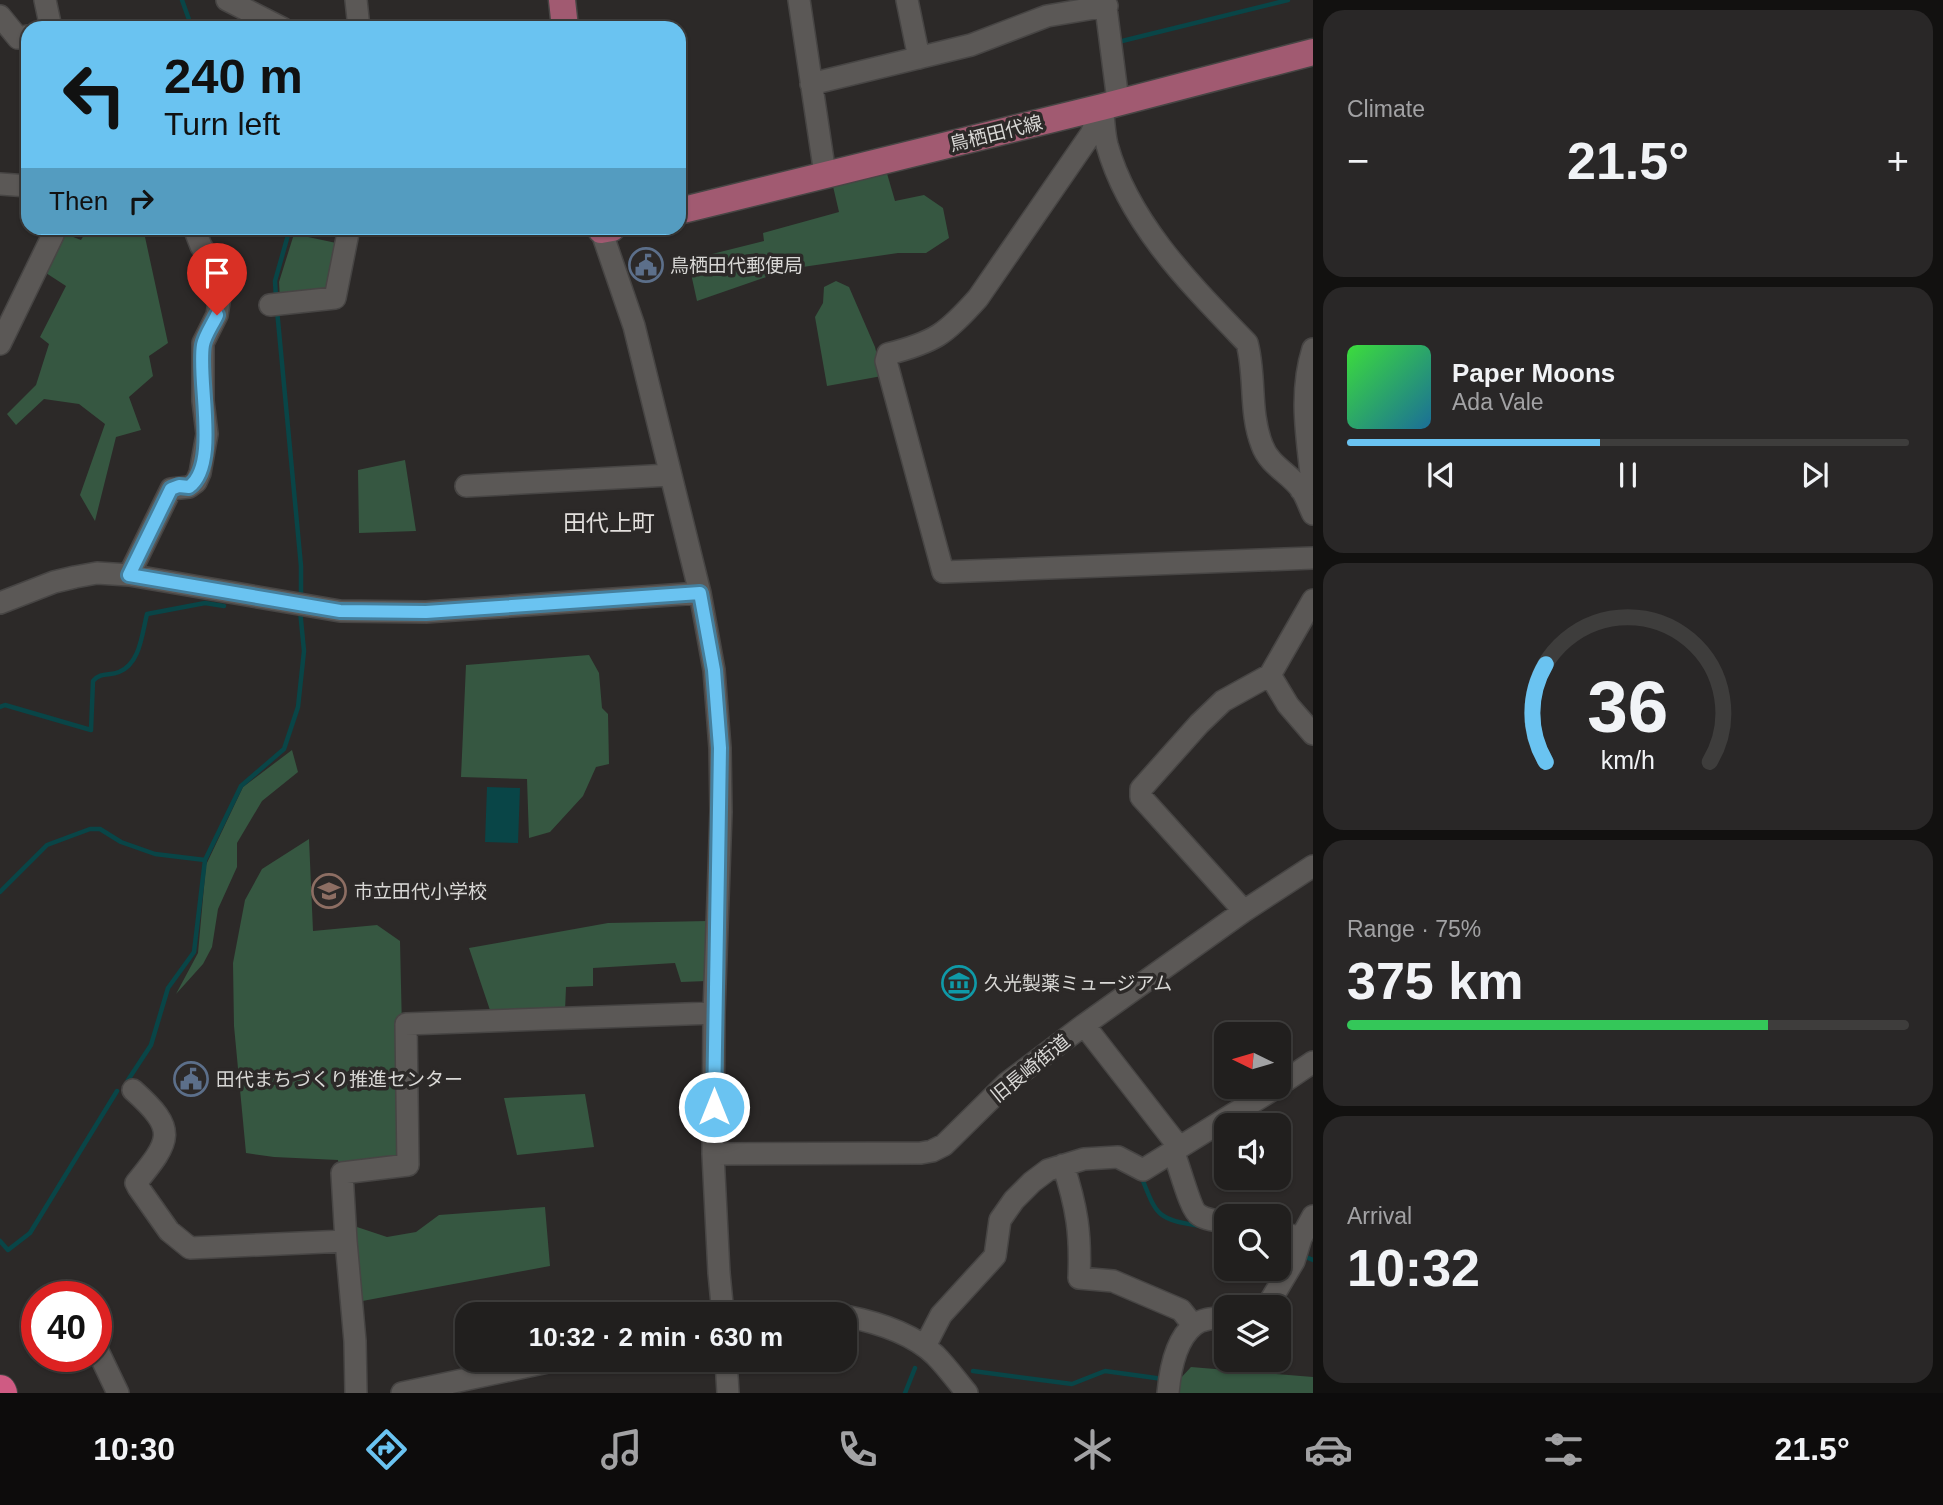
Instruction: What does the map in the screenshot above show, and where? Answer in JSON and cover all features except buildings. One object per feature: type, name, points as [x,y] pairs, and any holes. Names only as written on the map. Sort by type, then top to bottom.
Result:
[{"type":"main road","points":[[562,0],[564,21]]},
{"type":"main road","name":"鳥栖田代線","points":[[686,209],[1313,52]]},
{"type":"street","points":[[46,0],[50,21]]},
{"type":"street","points":[[227,0],[268,21]]},
{"type":"street","points":[[356,0],[358,21]]},
{"type":"street","points":[[799,0],[825,174]]},
{"type":"street","points":[[907,0],[919,58]]},
{"type":"street","points":[[811,84],[971,45],[1047,16],[1106,3],[1110,104],[1107,144],[1130,198],[1152,237],[1247,343],[1253,364],[1255,421],[1262,445],[1269,458],[1301,490],[1313,514]]},
{"type":"street","points":[[0,16],[18,38],[21,37]]},
{"type":"street","points":[[1110,104],[978,298],[957,321],[937,337],[920,346],[888,354],[886,361],[943,572],[1313,558]]},
{"type":"street","points":[[0,184],[21,186]]},
{"type":"street","points":[[3,331],[53,235]]},
{"type":"street","points":[[129,575],[171,489],[189,487],[196,482],[204,452],[207,434],[203,401],[203,343],[217,315],[221,290],[213,264],[197,235]]},
{"type":"street","points":[[274,305],[335,298],[348,235]]},
{"type":"street","points":[[607,235],[634,326],[700,593],[714,670],[720,748],[721,812],[714,1013],[713,1154],[722,1302]]},
{"type":"street","points":[[1301,490],[1312,482],[1304,410],[1307,372],[1313,349]]},
{"type":"street","points":[[466,486],[670,475]]},
{"type":"street","points":[[0,603],[54,582],[97,573],[129,575],[340,611],[426,612],[700,593]]},
{"type":"street","points":[[1244,911],[1141,797],[1141,789],[1223,701],[1270,675],[1313,600]]},
{"type":"street","points":[[1270,675],[1283,699],[1313,734]]},
{"type":"street","name":"旧長崎街道","points":[[713,1154],[932,1151],[944,1145],[1007,1083],[1084,1025],[1244,911],[1313,866]]},
{"type":"street","points":[[356,1393],[355,1341],[342,1173],[408,1166],[406,1024],[714,1013]]},
{"type":"street","points":[[1084,1025],[1176,1149],[1192,1209],[1196,1214],[1214,1220]]},
{"type":"street","points":[[1292,1076],[1313,1062]]},
{"type":"street","points":[[133,1090],[150,1105],[164,1129],[165,1143],[160,1154],[136,1183],[169,1231],[190,1248],[346,1241]]},
{"type":"street","points":[[925,1346],[941,1315],[995,1256],[1000,1220],[1014,1200],[1048,1170],[1084,1159],[1118,1157],[1143,1170],[1257,1099]]},
{"type":"street","points":[[1063,1165],[1075,1203],[1080,1239],[1079,1278],[1113,1281],[1181,1310],[1193,1325]]},
{"type":"street","points":[[1276,1295],[1304,1264],[1301,1238],[1313,1216]]},
{"type":"street","points":[[1291,1235],[1301,1238]]},
{"type":"street","points":[[857,1319],[878,1324],[925,1346],[967,1393]]},
{"type":"street","points":[[1168,1393],[1176,1354],[1193,1325],[1214,1319]]},
{"type":"street","points":[[108,1372],[118,1393]]},
{"type":"street","points":[[402,1393],[501,1372]]},
{"type":"street","points":[[727,1372],[728,1393]]},
{"type":"green space","points":[[886,170],[895,201],[924,195],[943,208],[949,238],[926,253],[898,253],[789,269],[697,301],[688,260],[764,241],[763,233],[839,212],[832,182]]},
{"type":"green space","points":[[62,235],[81,240],[84,235],[143,235],[168,343],[149,356],[153,376],[129,397],[141,430],[116,437],[95,521],[80,495],[105,424],[79,404],[44,399],[16,425],[7,414],[36,385],[49,344],[40,337],[66,286],[46,273]]},
{"type":"green space","points":[[294,235],[341,244],[332,292],[280,300],[279,282]]},
{"type":"green space","points":[[836,281],[849,287],[875,347],[882,376],[827,386],[815,317],[823,303],[824,287]]},
{"type":"green space","points":[[405,460],[416,531],[359,533],[358,470]]},
{"type":"green space","points":[[589,655],[599,673],[602,708],[608,714],[609,764],[596,767],[583,796],[550,832],[529,838],[527,779],[461,777],[466,665]]},
{"type":"green space","points":[[292,750],[298,772],[262,801],[237,843],[237,867],[218,909],[212,947],[203,964],[176,994],[198,953],[206,865],[243,787]]},
{"type":"green space","points":[[309,839],[313,931],[377,925],[400,941],[405,1162],[339,1169],[338,1160],[246,1153],[234,1026],[233,963],[245,900],[262,869]]},
{"type":"green space","points":[[708,921],[707,981],[681,982],[675,963],[593,968],[593,986],[566,987],[565,1011],[493,1019],[469,948],[608,923]]},
{"type":"green space","points":[[585,1094],[594,1147],[517,1155],[504,1098]]},
{"type":"green space","points":[[545,1207],[550,1266],[357,1302],[351,1225],[387,1237],[416,1232],[439,1215]]},
{"type":"green space","points":[[1191,1367],[1214,1369],[1214,1372],[1313,1377],[1313,1393],[1178,1393],[1179,1380]]},
{"type":"water","points":[[487,787],[520,788],[518,843],[485,842]]},
{"type":"waterway","points":[[182,0],[190,21]]},
{"type":"waterway","points":[[1118,42],[1288,0]]},
{"type":"waterway","points":[[276,298],[275,281],[288,235]]},
{"type":"waterway","points":[[277,310],[301,566],[301,598]]},
{"type":"waterway","points":[[0,707],[5,705],[91,730],[93,681],[102,675],[119,672],[132,662],[139,647],[147,614],[205,603],[224,606]]},
{"type":"waterway","points":[[0,892],[47,845],[90,829],[100,829],[121,842],[155,854],[205,860],[241,786],[284,749],[298,707],[304,651],[300,610]]},
{"type":"waterway","points":[[128,1080],[151,1045],[168,988],[194,952],[205,860]]},
{"type":"waterway","points":[[0,1241],[8,1250],[30,1233],[117,1091]]},
{"type":"waterway","points":[[1141,1176],[1155,1208],[1160,1213],[1174,1221],[1200,1226]]},
{"type":"waterway","points":[[1303,1256],[1313,1260]]},
{"type":"waterway","points":[[905,1393],[915,1368]]},
{"type":"waterway","points":[[973,1371],[1072,1384],[1105,1371],[1163,1378]]},
{"type":"place","name":"鳥栖田代郵便局","points":[[646,265]]},
{"type":"place","name":"市立田代小学校","points":[[329,891]]},
{"type":"place","name":"久光製薬ミュージアム","points":[[959,983]]},
{"type":"place","name":"田代まちづくり推進センター","points":[[191,1079]]},
{"type":"district","name":"田代上町","points":[[609,523]]},
{"type":"route","points":[[217,315],[203,343],[203,401],[207,434],[200,473],[196,482],[189,487],[171,489],[129,575],[340,611],[426,612],[700,593],[714,670],[720,748],[714,1107]]}]
